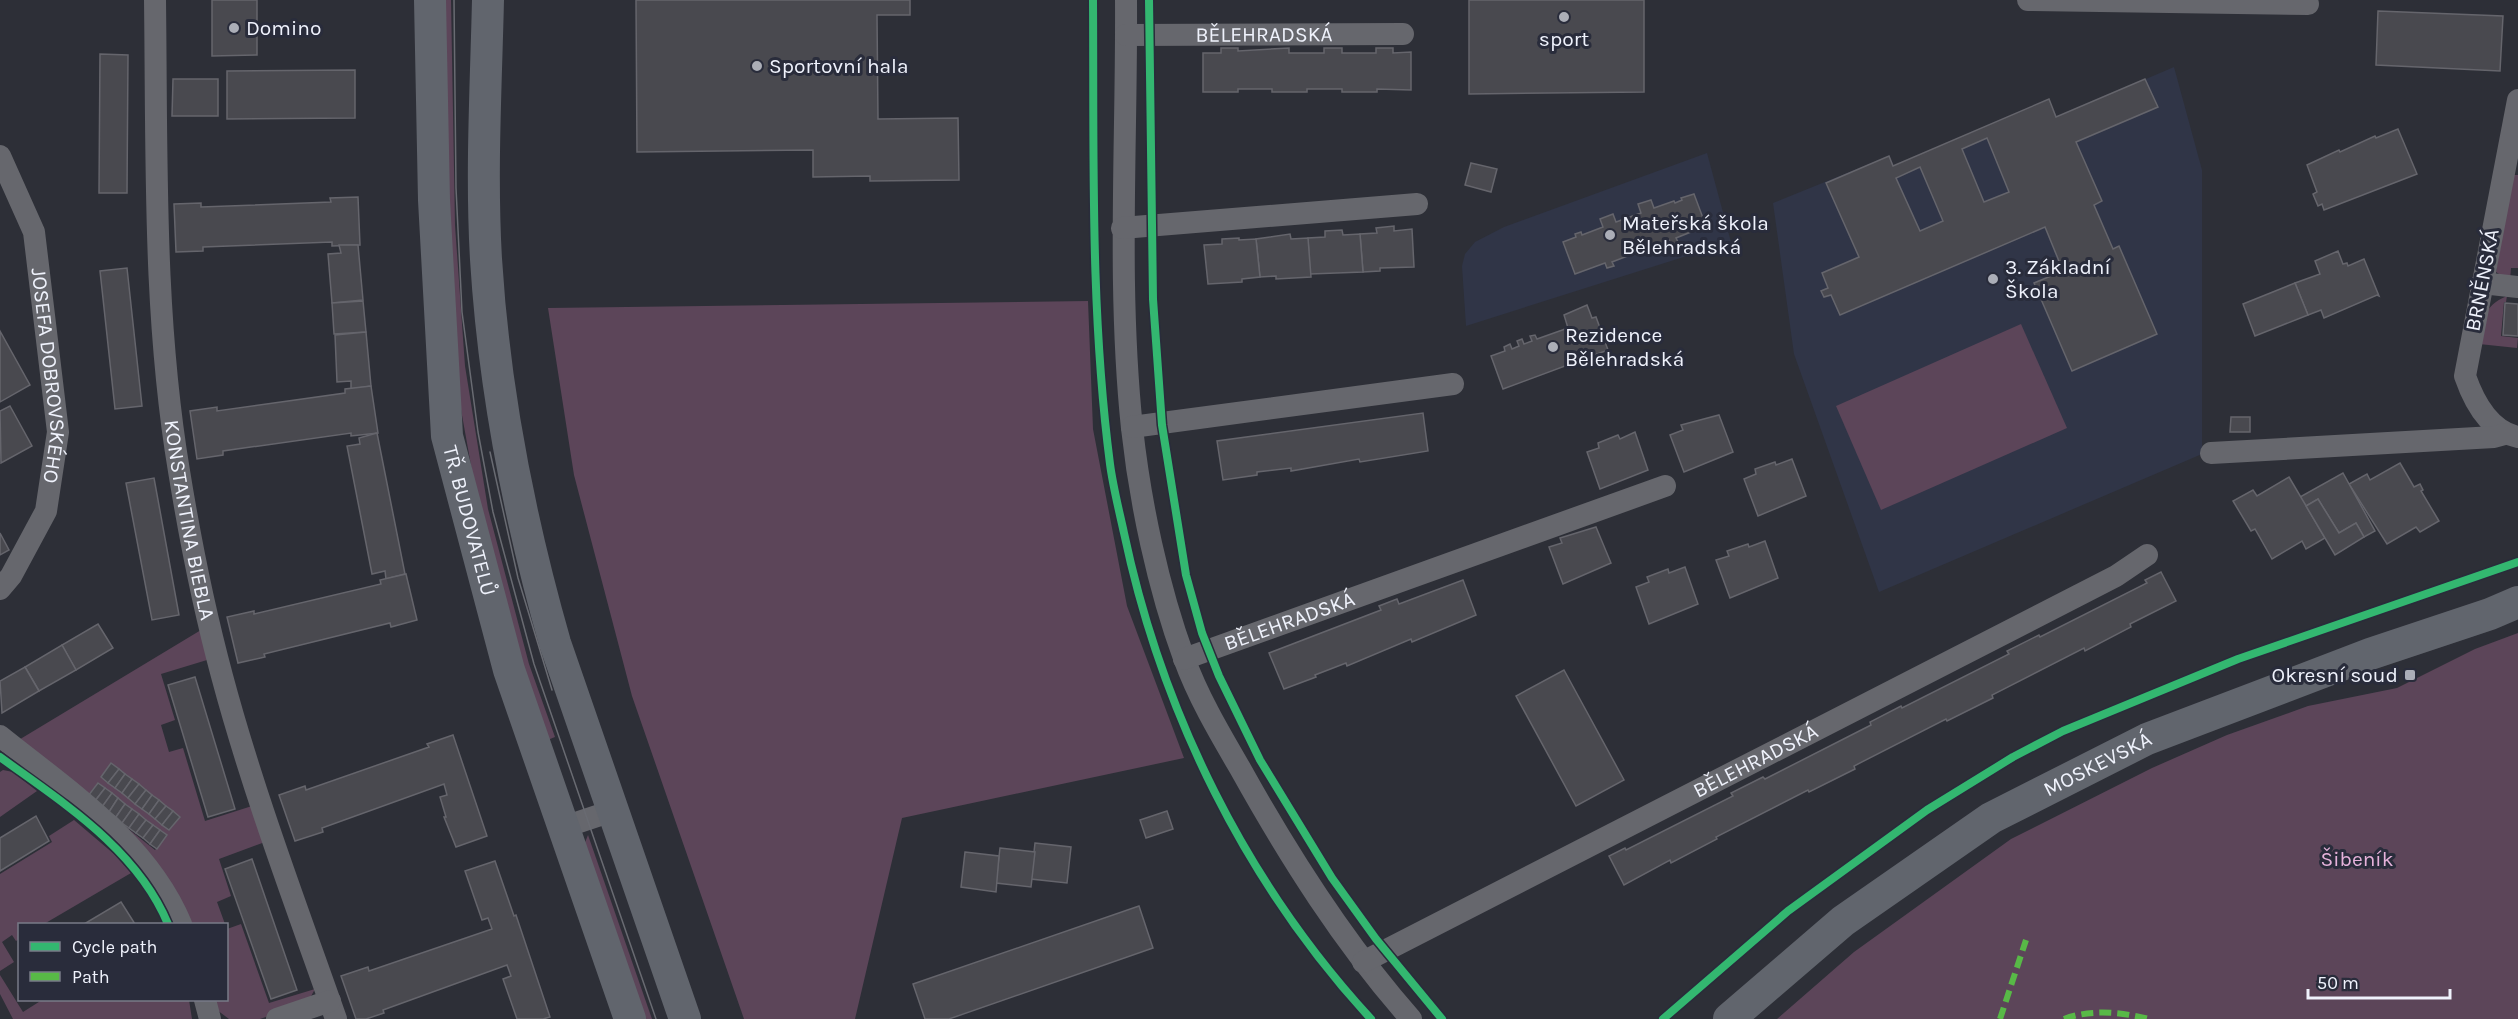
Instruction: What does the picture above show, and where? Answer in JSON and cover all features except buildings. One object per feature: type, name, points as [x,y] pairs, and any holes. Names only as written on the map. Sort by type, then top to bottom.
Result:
[{"type":"street","name":"KONSTANTINA BIEBLA","points":[[155,0],[157,227],[163,344],[179,469],[202,593],[223,681],[257,790],[333,1010]]},
{"type":"street","name":"TŘ. BUDOVATELŮ","points":[[430,0],[434,200],[447,436],[509,670],[630,1019]]},
{"type":"street","points":[[488,0],[484,171],[486,259],[500,401],[511,464],[538,584],[555,643],[685,1019]]},
{"type":"street","points":[[1126,0],[1123,294],[1132,427],[1139,483],[1152,547],[1184,659],[1212,719],[1261,807],[1305,879],[1363,962],[1411,1019]]},
{"type":"street","points":[[2028,0],[2308,4]]},
{"type":"street","name":"BĚLEHRADSKÁ","points":[[1126,35],[1403,34]]},
{"type":"street","name":"BRNĚNSKÁ","points":[[2512,435],[2473,400],[2465,376],[2518,105]]},
{"type":"street","name":"JOSEFA DOBROVSKÉHO","points":[[0,156],[34,232],[58,432],[46,511],[11,576],[0,589]]},
{"type":"street","points":[[1122,228],[1417,204]]},
{"type":"street","points":[[2482,283],[2518,287]]},
{"type":"street","points":[[1132,427],[1453,384]]},
{"type":"street","points":[[2211,453],[2512,435]]},
{"type":"street","name":"BĚLEHRADSKÁ","points":[[1184,659],[1665,486]]},
{"type":"street","name":"BĚLEHRADSKÁ","points":[[1363,962],[2095,586],[2147,555]]},
{"type":"street","name":"MOSKEVSKÁ","points":[[1729,1019],[1843,921],[1991,818],[2146,740],[2370,654],[2490,614],[2518,602]]},
{"type":"street","points":[[3,746],[87,805],[134,851],[171,901],[181,923]]},
{"type":"street","points":[[564,827],[612,811]]},
{"type":"street","points":[[206,1001],[210,1019]]},
{"type":"street","points":[[277,1019],[333,1010]]},
{"type":"shaded area","name":"3. Základní Škola","points":[[2174,67],[2202,170],[2202,454],[1879,592],[1794,354],[1773,203],[1889,156],[1894,166],[2049,99],[2057,117]]},
{"type":"shaded area","name":"Mateřská škola Bělehradská","points":[[1707,153],[1731,242],[1466,326],[1462,266],[1465,254],[1475,242],[1504,227]]},
{"type":"green space","points":[[443,0],[451,0],[455,225],[465,366],[488,509],[529,664],[555,737],[545,741],[521,668],[474,482],[453,365]]},
{"type":"green space","points":[[2513,175],[2518,175],[2518,268],[2511,268],[2510,281],[2496,272]]},
{"type":"green space","points":[[2507,296],[2504,302],[2501,336],[2518,338],[2517,348],[2479,344],[2483,321],[2488,310],[2493,304]]},
{"type":"green space","points":[[1088,301],[1093,429],[1127,606],[1184,758],[902,818],[855,1019],[744,1019],[632,696],[574,475],[548,308]]},
{"type":"green space","points":[[2021,324],[2067,428],[1881,510],[1836,406]]},
{"type":"green space","points":[[201,630],[207,660],[161,674],[175,720],[161,725],[169,752],[183,748],[205,821],[252,806],[265,842],[219,859],[231,896],[217,902],[225,923],[191,923],[108,813],[155,850],[166,835],[98,783],[87,797],[17,741]]},
{"type":"green space","name":"Šibeník","points":[[2518,633],[2518,1019],[1777,1019],[1854,952],[2011,839],[2152,768],[2227,735],[2308,706],[2397,688],[2475,649]]},
{"type":"green space","points":[[3,770],[13,772],[37,791],[0,817],[0,772]]},
{"type":"green space","points":[[74,820],[114,854],[131,873],[46,923],[18,923],[18,940],[16,941],[12,935],[2,942],[14,962],[0,971],[0,874],[52,842],[49,836]]},
{"type":"green space","points":[[588,835],[652,1019],[642,1019],[584,845]]},
{"type":"green space","points":[[241,924],[269,1003],[315,989],[310,998],[303,1004],[260,1019],[229,1019],[217,1010],[216,1001],[228,1001],[228,929]]},
{"type":"green space","points":[[0,975],[23,1012],[40,1001],[189,1001],[192,1019],[13,1019],[0,994]]},
{"type":"tram line","points":[[454,0],[456,188],[462,312],[478,432],[493,512],[534,664],[656,1019]]},
{"type":"tram line","points":[[490,452],[518,578],[552,690]]},
{"type":"marked path","points":[[2000,1019],[2026,940]]},
{"type":"marked path","points":[[2064,1019],[2095,1013],[2149,1019]]},
{"type":"cycle path","points":[[1093,0],[1094,232],[1099,348],[1110,464],[1140,600],[1161,666],[1186,730],[1215,792],[1248,853],[1285,911],[1326,966],[1371,1019]]},
{"type":"cycle path","points":[[1149,0],[1153,299],[1162,425],[1186,575],[1202,633],[1219,676],[1260,760],[1332,878],[1376,939],[1442,1019]]},
{"type":"cycle path","points":[[1663,1019],[1788,911],[1927,810],[2013,757],[2063,731],[2238,659],[2518,562]]},
{"type":"cycle path","points":[[0,757],[73,810],[118,850],[138,873],[167,923]]},
{"type":"place","name":"sport","points":[[1564,17]]},
{"type":"place","name":"Domino","points":[[234,28]]},
{"type":"place","name":"Sportovní hala","points":[[757,66]]},
{"type":"place","name":"Mateřská škola Bělehradská","points":[[1610,235]]},
{"type":"place","name":"3. Základní Škola","points":[[1993,279]]},
{"type":"place","name":"Rezidence Bělehradská","points":[[1553,347]]},
{"type":"place","name":"Okresní soud","points":[[2410,675]]}]
